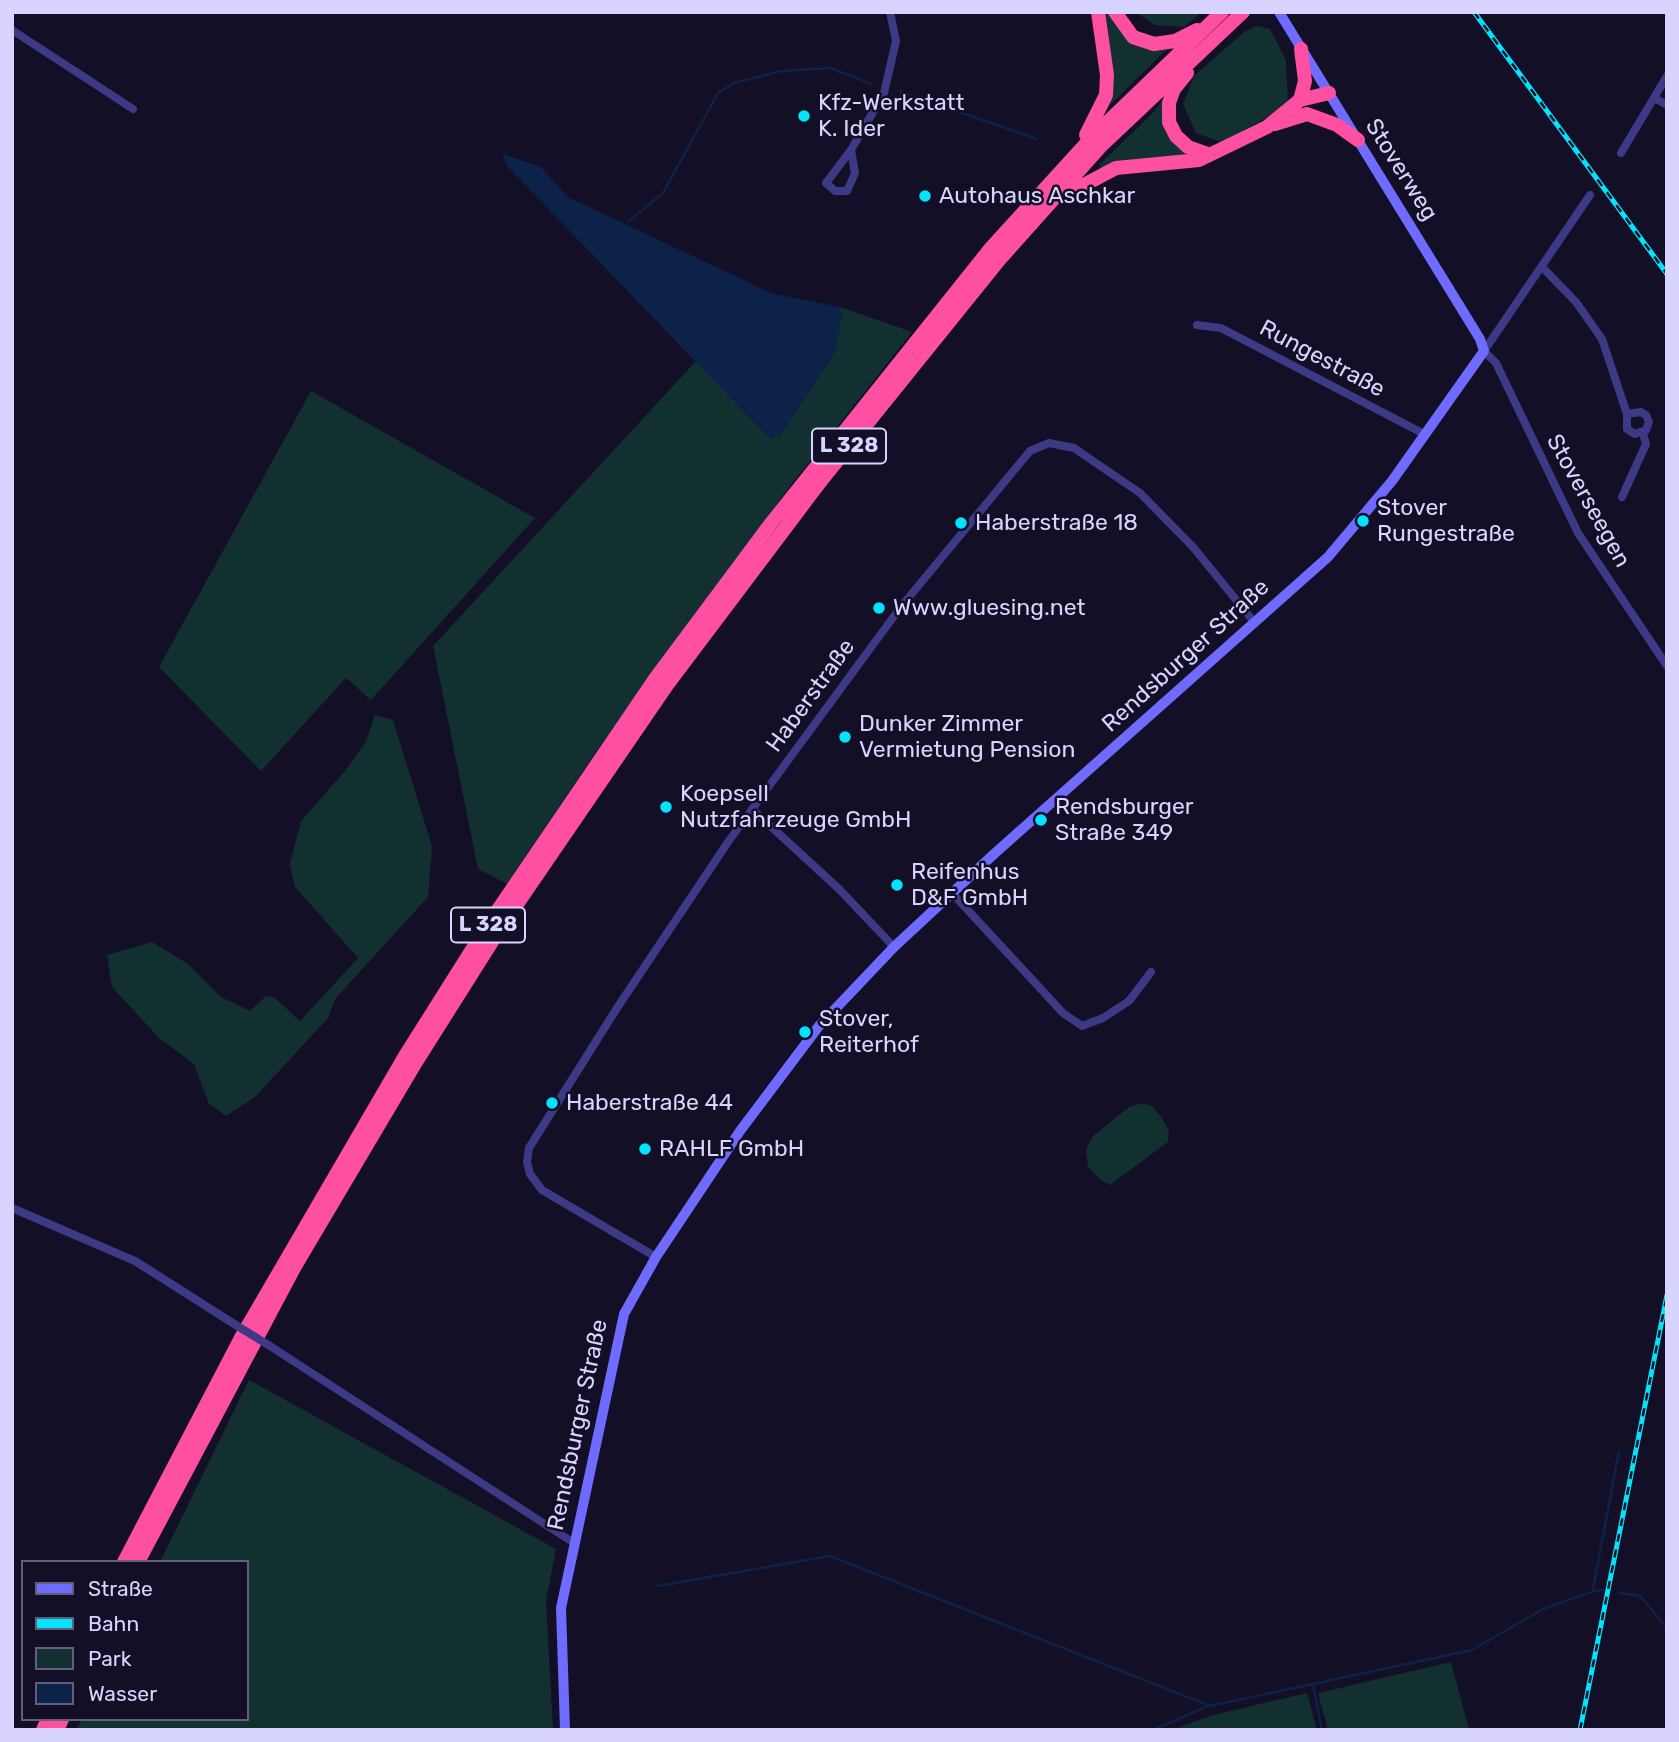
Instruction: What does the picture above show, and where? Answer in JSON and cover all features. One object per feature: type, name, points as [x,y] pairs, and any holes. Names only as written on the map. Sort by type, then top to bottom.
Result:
[{"type":"highway","points":[[1051,181],[1091,128],[1106,95],[1107,75],[1098,12]]},
{"type":"highway","points":[[1115,12],[1133,37],[1154,44],[1175,41],[1210,23]]},
{"type":"highway","name":"L 328","points":[[125,1560],[216,1384],[323,1194],[413,1044],[554,825],[655,679],[772,522],[921,333],[1051,181],[1129,100],[1210,23],[1243,12]]},
{"type":"highway","points":[[1208,154],[1188,147],[1176,136],[1169,122],[1168,103],[1174,89],[1224,20]]},
{"type":"highway","name":"L 328","points":[[139,1560],[219,1405],[340,1190],[493,940],[577,813],[746,576],[952,316],[1100,147],[1224,20]]},
{"type":"highway","points":[[1300,100],[1305,81],[1301,49]]},
{"type":"highway","points":[[1267,127],[1300,100],[1329,93]]},
{"type":"highway","points":[[1047,205],[1088,180],[1116,168],[1199,160],[1267,127],[1307,114],[1322,104],[1329,93]]},
{"type":"highway","points":[[1307,114],[1337,125],[1358,140]]},
{"type":"street","points":[[851,150],[855,173],[847,191],[835,191],[826,183],[851,150],[884,93],[890,74],[896,41],[890,12]]},
{"type":"street","name":"Stoverweg","points":[[1279,12],[1480,338],[1484,351]]},
{"type":"street","points":[[12,30],[133,109]]},
{"type":"street","points":[[1621,153],[1667,76]]},
{"type":"street","points":[[1654,98],[1667,105]]},
{"type":"street","name":"Rendsburger Straße","points":[[565,1730],[561,1608],[624,1314],[656,1257],[740,1131],[818,1026],[894,947],[1328,557],[1392,481],[1426,435],[1543,268],[1590,195]]},
{"type":"street","points":[[1543,268],[1576,302],[1602,339],[1627,414],[1627,429],[1635,434],[1643,433]]},
{"type":"street","name":"Rungestraße","points":[[1197,325],[1222,328],[1426,435]]},
{"type":"street","name":"Stoverseegen","points":[[1484,351],[1496,363],[1578,533],[1667,666]]},
{"type":"street","points":[[1622,497],[1646,444],[1643,433],[1649,422],[1641,412],[1627,414]]},
{"type":"street","name":"Haberstraße","points":[[656,1257],[542,1190],[530,1174],[527,1162],[529,1148],[617,1008],[752,809],[900,608],[1030,451],[1049,443],[1074,448],[1140,493],[1193,547],[1255,623]]},
{"type":"street","points":[[752,809],[839,889],[894,947]]},
{"type":"street","points":[[952,893],[1063,1013],[1082,1026],[1104,1018],[1129,1001],[1151,972]]},
{"type":"street","points":[[12,1208],[135,1261],[574,1543]]},
{"type":"green space","points":[[1101,12],[1110,12],[1116,25],[1128,39],[1168,48],[1109,106],[1112,90]]},
{"type":"green space","points":[[1135,12],[1202,12],[1184,27],[1155,25]]},
{"type":"green space","points":[[1257,26],[1270,29],[1286,60],[1288,105],[1223,143],[1196,133],[1183,104],[1194,76],[1244,32]]},
{"type":"green space","points":[[1163,99],[1164,120],[1190,156],[1146,158],[1100,169],[1100,164],[1153,113]]},
{"type":"green space","points":[[840,307],[912,332],[791,485],[687,625],[596,752],[507,884],[478,869],[433,646],[696,361],[771,439],[842,317]]},
{"type":"green space","points":[[311,391],[535,518],[371,700],[346,678],[261,771],[159,667]]},
{"type":"green space","points":[[375,715],[393,720],[432,846],[428,897],[335,999],[328,1018],[255,1097],[226,1116],[209,1104],[194,1064],[159,1038],[112,987],[107,955],[152,942],[188,964],[221,997],[250,1011],[266,996],[275,998],[300,1021],[358,958],[295,887],[290,864],[301,821],[345,771],[366,741]]},
{"type":"green space","points":[[1143,1103],[1152,1106],[1162,1118],[1169,1130],[1168,1142],[1110,1185],[1088,1167],[1086,1150],[1093,1136],[1129,1107]]},
{"type":"green space","points":[[249,1380],[556,1549],[546,1601],[553,1730],[76,1730],[81,1721],[248,1721],[248,1560],[161,1560]]},
{"type":"green space","points":[[1451,1662],[1469,1730],[1328,1730],[1318,1693]]},
{"type":"green space","points":[[1307,1693],[1317,1730],[1172,1730],[1213,1715]]},
{"type":"water","points":[[503,154],[541,167],[568,197],[771,293],[840,307],[842,317],[835,353],[781,435],[770,439],[506,165]]},
{"type":"waterway","points":[[628,222],[663,193],[718,93],[734,83],[781,71],[831,68],[871,84]]},
{"type":"waterway","points":[[899,91],[1037,139]]},
{"type":"waterway","points":[[1593,1589],[1619,1451]]},
{"type":"waterway","points":[[658,1586],[830,1556],[1210,1706],[1472,1650],[1543,1609],[1603,1590]]},
{"type":"waterway","points":[[1620,1593],[1640,1596],[1667,1628]]},
{"type":"waterway","points":[[1313,1685],[1322,1730]]},
{"type":"waterway","points":[[1153,1730],[1208,1706]]},
{"type":"railway","points":[[1474,12],[1667,274]]},
{"type":"railway","points":[[1580,1730],[1667,1295]]},
{"type":"place","name":"Kfz-Werkstatt K. Ider","points":[[804,116]]},
{"type":"place","name":"Autohaus Aschkar","points":[[925,196]]},
{"type":"place","name":"Stover Rungestraße","points":[[1363,521]]},
{"type":"place","name":"Haberstraße 18","points":[[961,523]]},
{"type":"place","name":"Www.gluesing.net","points":[[879,608]]},
{"type":"place","name":"Dunker Zimmer Vermietung Pension","points":[[845,737]]},
{"type":"place","name":"Koepsell Nutzfahrzeuge GmbH","points":[[666,807]]},
{"type":"place","name":"Rendsburger Straße 349","points":[[1041,820]]},
{"type":"place","name":"Reifenhus D&F GmbH","points":[[897,885]]},
{"type":"place","name":"Stover, Reiterhof","points":[[805,1032]]},
{"type":"place","name":"Haberstraße 44","points":[[552,1103]]},
{"type":"place","name":"RAHLF GmbH","points":[[645,1149]]}]
